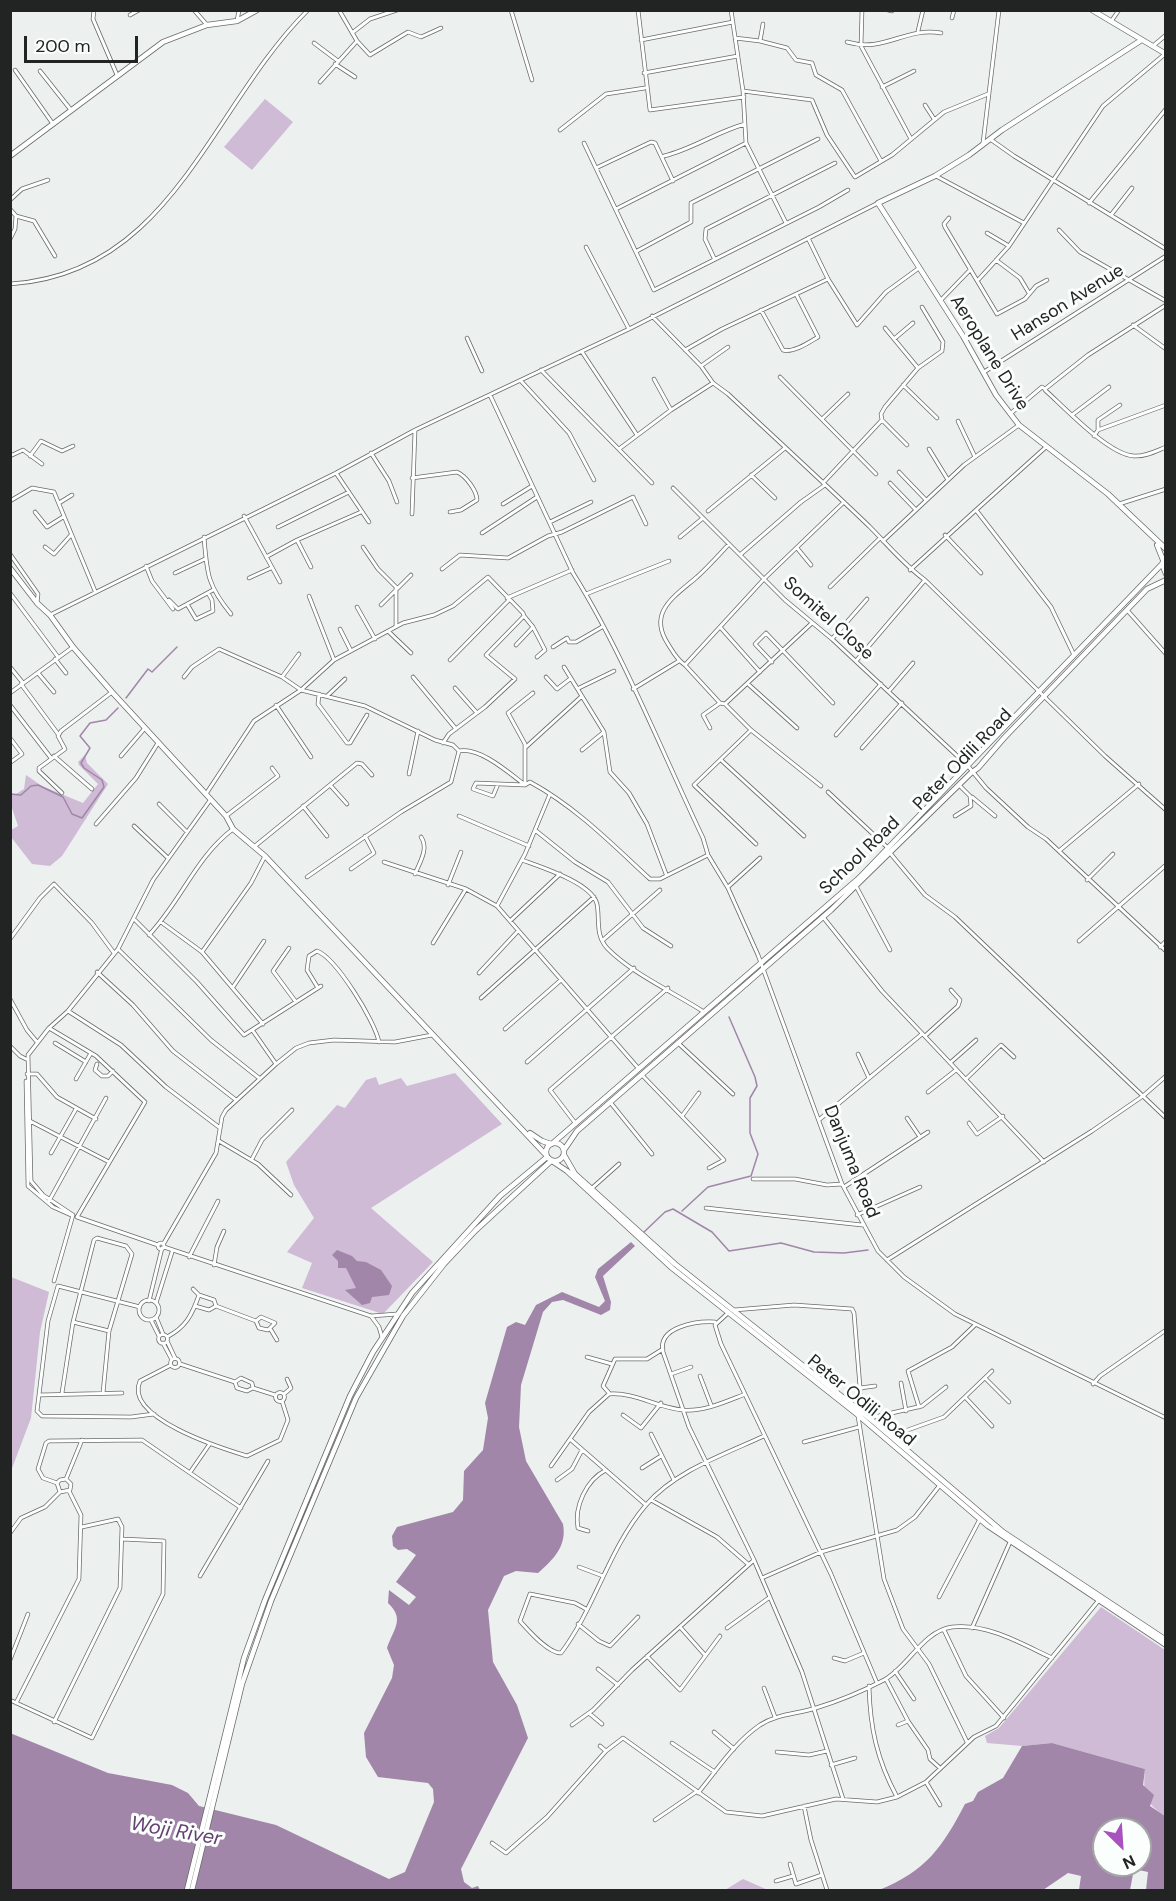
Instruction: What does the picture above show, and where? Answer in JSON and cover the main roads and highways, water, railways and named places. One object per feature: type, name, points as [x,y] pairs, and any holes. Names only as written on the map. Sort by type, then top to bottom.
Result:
[{"type":"main road","points":[[10,156],[163,42],[207,25],[237,21],[257,10]]},
{"type":"main road","points":[[1092,10],[1165,54]]},
{"type":"main road","name":"Aeroplane Drive","points":[[1140,41],[935,176],[878,203],[984,372],[996,395],[1018,425],[1088,477],[1119,504],[1156,543]]},
{"type":"main road","points":[[1156,543],[1166,549]]},
{"type":"main road","points":[[1156,543],[1164,560],[1166,574]]},
{"type":"main road","name":"School Road","points":[[552,1143],[642,1073],[706,1013],[762,967],[889,851],[968,766],[1043,694],[1074,655],[1164,560]]},
{"type":"main road","name":"Peter Odili Road","points":[[10,568],[37,603],[50,615],[73,647],[226,816],[233,829],[266,856],[549,1158],[567,1171],[672,1268],[860,1414],[980,1519],[1010,1542],[1166,1640]]},
{"type":"main road","name":"Peter Odili Road","points":[[731,1312],[571,1169],[564,1153],[572,1136],[762,967],[823,917],[983,763],[1043,694],[1151,585],[1166,580]]},
{"type":"main road","points":[[192,1890],[235,1689],[253,1631],[350,1396],[397,1314],[466,1232],[508,1188],[549,1158],[560,1160],[564,1153],[560,1145],[542,1142],[525,1131]]},
{"type":"main road","points":[[549,1158],[547,1148],[552,1143]]},
{"type":"main road","points":[[187,1890],[233,1714],[261,1626],[367,1376],[403,1316],[444,1264],[549,1158]]},
{"type":"main road","name":"Peter Odili Road","points":[[860,1414],[869,1418],[891,1436],[1004,1532],[1166,1645]]},
{"type":"water","name":"Woji River","points":[[631,1242],[635,1246],[603,1276],[611,1302],[610,1310],[601,1315],[563,1300],[552,1302],[543,1312],[521,1385],[519,1427],[526,1461],[563,1524],[564,1532],[558,1552],[538,1573],[516,1571],[504,1576],[488,1610],[493,1662],[517,1705],[528,1738],[461,1869],[464,1882],[472,1888],[478,1886],[480,1890],[11,1890],[10,1733],[108,1773],[172,1785],[188,1793],[199,1806],[276,1825],[389,1879],[405,1872],[434,1802],[433,1789],[428,1783],[378,1777],[366,1757],[364,1733],[392,1678],[394,1665],[387,1648],[397,1619],[388,1603],[389,1590],[409,1605],[416,1597],[396,1582],[416,1555],[407,1549],[398,1550],[393,1546],[392,1536],[397,1527],[453,1512],[463,1500],[464,1471],[483,1450],[488,1418],[485,1403],[507,1327],[516,1322],[525,1325],[536,1305],[562,1292],[599,1307],[605,1301],[595,1277],[598,1269]]},
{"type":"water","points":[[337,1250],[381,1270],[392,1286],[389,1295],[372,1297],[370,1303],[362,1305],[345,1290],[356,1288],[346,1268],[338,1268],[338,1261],[332,1255]]},
{"type":"water","points":[[1052,1743],[1145,1769],[1143,1785],[1154,1795],[1150,1806],[1165,1816],[1165,1890],[1146,1890],[1147,1877],[1152,1877],[1152,1817],[1092,1817],[1092,1877],[1132,1877],[1130,1890],[1079,1890],[1081,1876],[1068,1873],[1043,1890],[879,1890],[909,1875],[921,1866],[940,1846],[965,1804],[973,1801],[978,1792],[1003,1778],[1022,1746]]},
{"type":"waterway","points":[[126,698],[148,669],[152,672],[177,647]]},
{"type":"waterway","points":[[10,794],[21,795],[31,786],[38,785],[63,797],[72,814],[82,818],[104,787],[102,780],[84,768],[81,763],[90,748],[80,736],[90,723],[106,720],[118,708]]},
{"type":"waterway","points":[[682,1211],[708,1187],[751,1176],[758,1154],[750,1133],[750,1098],[757,1086],[729,1017]]},
{"type":"waterway","points":[[644,1232],[665,1212],[673,1209],[712,1232],[729,1251],[781,1243],[814,1252],[844,1253],[868,1250]]}]
